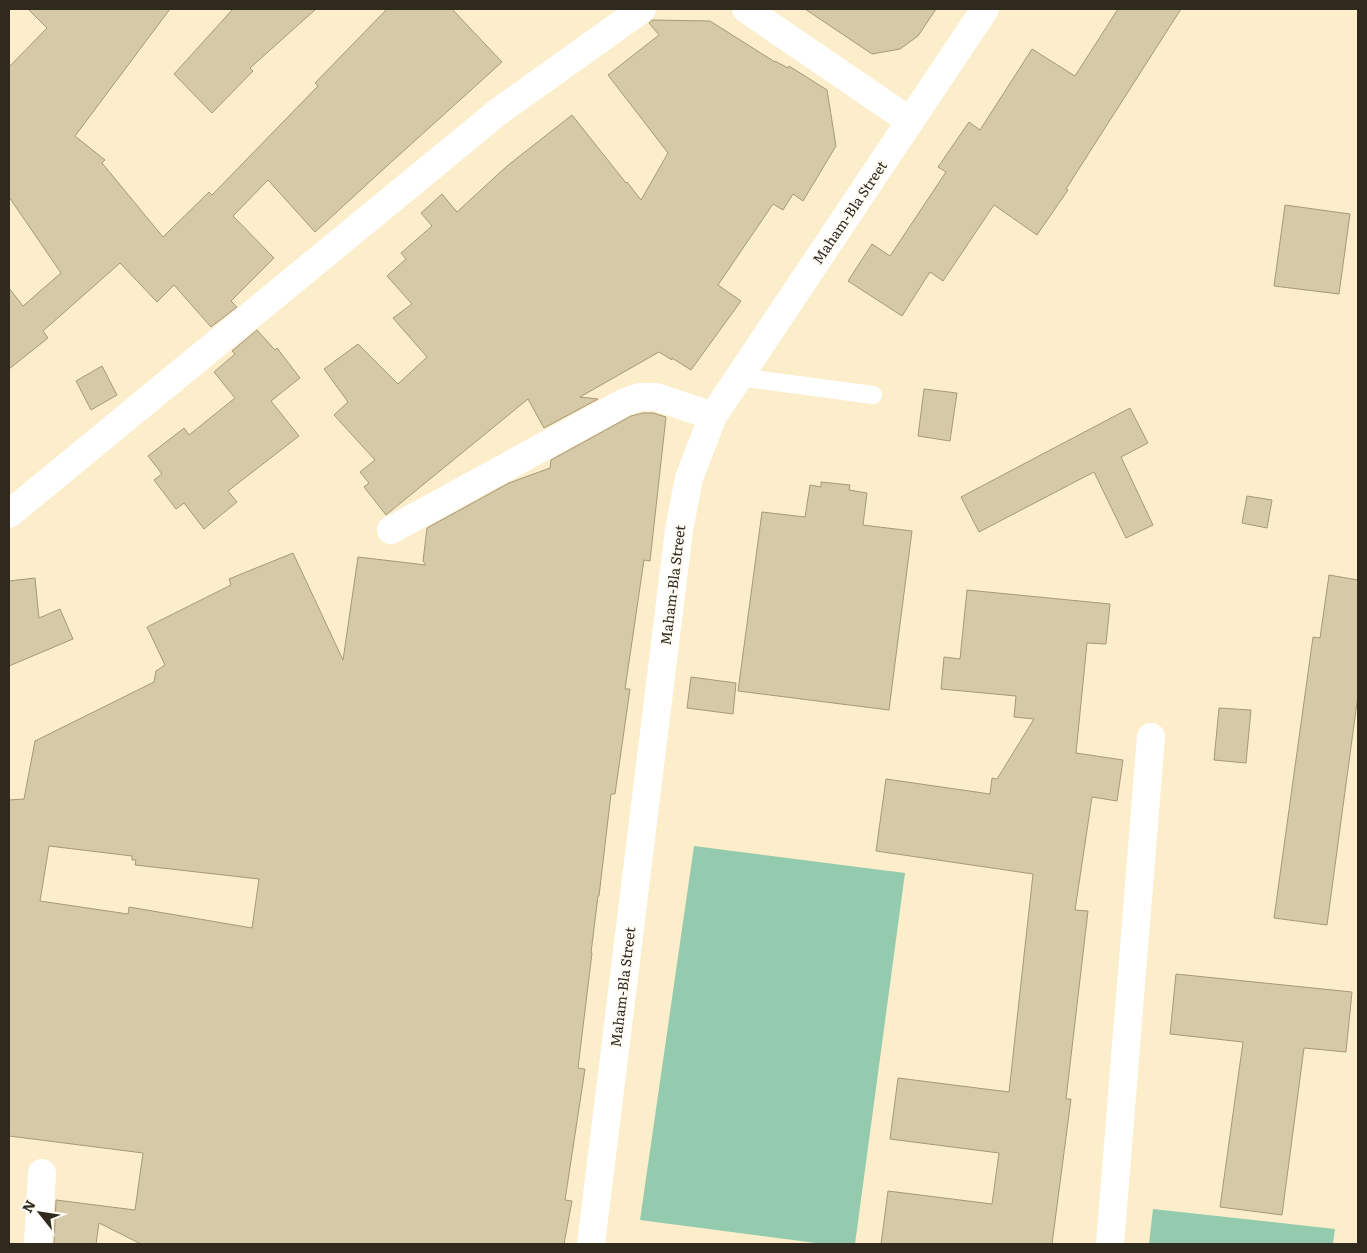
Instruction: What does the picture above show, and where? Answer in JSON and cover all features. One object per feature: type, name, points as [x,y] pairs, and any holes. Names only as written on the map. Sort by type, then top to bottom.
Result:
[{"type":"street","points":[[9,514],[498,112],[642,9]]},
{"type":"street","points":[[746,9],[910,121]]},
{"type":"street","name":"Maham-Bla Street","points":[[591,1244],[679,530],[689,478],[713,416],[985,9]]},
{"type":"street","points":[[390,530],[625,402],[640,397],[656,398],[713,416]]},
{"type":"street","points":[[1110,1244],[1151,737]]},
{"type":"street","points":[[38,1244],[42,1173]]},
{"type":"lane","points":[[739,377],[873,395]]},
{"type":"green space","points":[[694,846],[905,873],[855,1244],[824,1244],[640,1220]]},
{"type":"green space","points":[[1153,1209],[1335,1229],[1333,1244],[1149,1244]]},
{"type":"building","points":[[28,9],[170,9],[75,136],[105,160],[102,163],[163,237],[209,192],[212,195],[318,86],[315,83],[387,9],[452,9],[502,62],[315,232],[268,180],[233,216],[274,258],[231,301],[237,307],[211,327],[174,285],[157,302],[120,263],[43,331],[48,338],[9,369],[9,288],[23,306],[61,273],[9,197],[9,67],[47,28]]},
{"type":"building","points":[[233,9],[316,9],[250,68],[253,71],[212,113],[174,74]]},
{"type":"building","points":[[805,9],[936,9],[918,36],[900,49],[872,54]]},
{"type":"building","points":[[1118,9],[1181,9],[1066,189],[1068,190],[1037,235],[994,205],[943,281],[930,272],[902,316],[848,281],[872,244],[890,256],[946,172],[938,167],[969,122],[980,130],[1032,49],[1075,76]]},
{"type":"building","points":[[652,20],[710,21],[775,62],[788,68],[789,66],[827,90],[836,146],[803,201],[793,194],[783,210],[773,204],[718,285],[741,301],[691,370],[659,352],[580,397],[598,399],[544,428],[528,399],[386,515],[364,487],[369,483],[360,472],[375,460],[334,415],[348,402],[324,369],[358,344],[398,384],[427,357],[393,318],[412,304],[387,276],[406,259],[401,253],[432,226],[421,213],[442,194],[457,212],[507,166],[572,115],[641,200],[668,153],[608,75],[659,35],[649,23]]},
{"type":"building","points":[[1285,205],[1350,214],[1339,294],[1274,286]]},
{"type":"building","points":[[257,330],[275,350],[277,348],[300,378],[271,401],[299,436],[228,491],[237,502],[204,529],[184,503],[176,509],[154,480],[162,474],[148,456],[184,428],[189,435],[235,398],[214,372],[235,354],[232,351]]},
{"type":"building","points":[[102,366],[117,395],[91,410],[76,381]]},
{"type":"building","points":[[924,389],[957,393],[950,441],[918,436]]},
{"type":"building","points":[[1130,408],[1148,443],[1121,457],[1153,525],[1126,538],[1094,472],[979,532],[961,497]]},
{"type":"building","points":[[653,413],[666,417],[650,561],[644,560],[625,689],[630,689],[615,794],[611,794],[598,896],[578,1068],[585,1069],[565,1200],[572,1201],[564,1244],[141,1244],[99,1223],[96,1244],[54,1244],[56,1200],[135,1210],[143,1153],[9,1136],[9,800],[24,799],[35,741],[154,682],[156,671],[165,665],[147,627],[231,585],[229,579],[293,553],[343,660],[358,557],[426,565],[423,561],[427,528],[509,483],[550,468],[551,460],[631,416]],"holes":[[[49,846],[132,856],[132,860],[136,860],[135,865],[259,879],[252,928],[129,907],[128,914],[40,901]]]},
{"type":"building","points":[[821,482],[850,485],[849,490],[867,493],[863,525],[912,531],[889,710],[738,691],[762,512],[805,517],[810,485],[821,487]]},
{"type":"building","points":[[1247,496],[1272,500],[1267,528],[1242,523]]},
{"type":"building","points":[[1329,575],[1358,580],[1358,695],[1327,925],[1274,918],[1313,637],[1320,638]]},
{"type":"building","points":[[35,578],[39,618],[60,609],[73,639],[9,666],[9,581]]},
{"type":"building","points":[[967,590],[1110,604],[1106,644],[1087,643],[1076,753],[1123,760],[1117,801],[1092,797],[1075,910],[1088,911],[1066,1099],[1071,1099],[1052,1244],[881,1244],[888,1191],[992,1204],[999,1153],[890,1139],[898,1078],[1009,1092],[1033,874],[876,851],[886,779],[990,794],[992,778],[997,779],[1034,719],[1014,717],[1016,696],[941,689],[944,657],[960,659]]},
{"type":"building","points":[[691,677],[736,683],[733,714],[687,708]]},
{"type":"building","points":[[1219,708],[1251,710],[1246,763],[1214,760]]},
{"type":"building","points":[[1176,974],[1352,992],[1346,1052],[1304,1048],[1282,1215],[1220,1207],[1243,1042],[1170,1034]]}]
